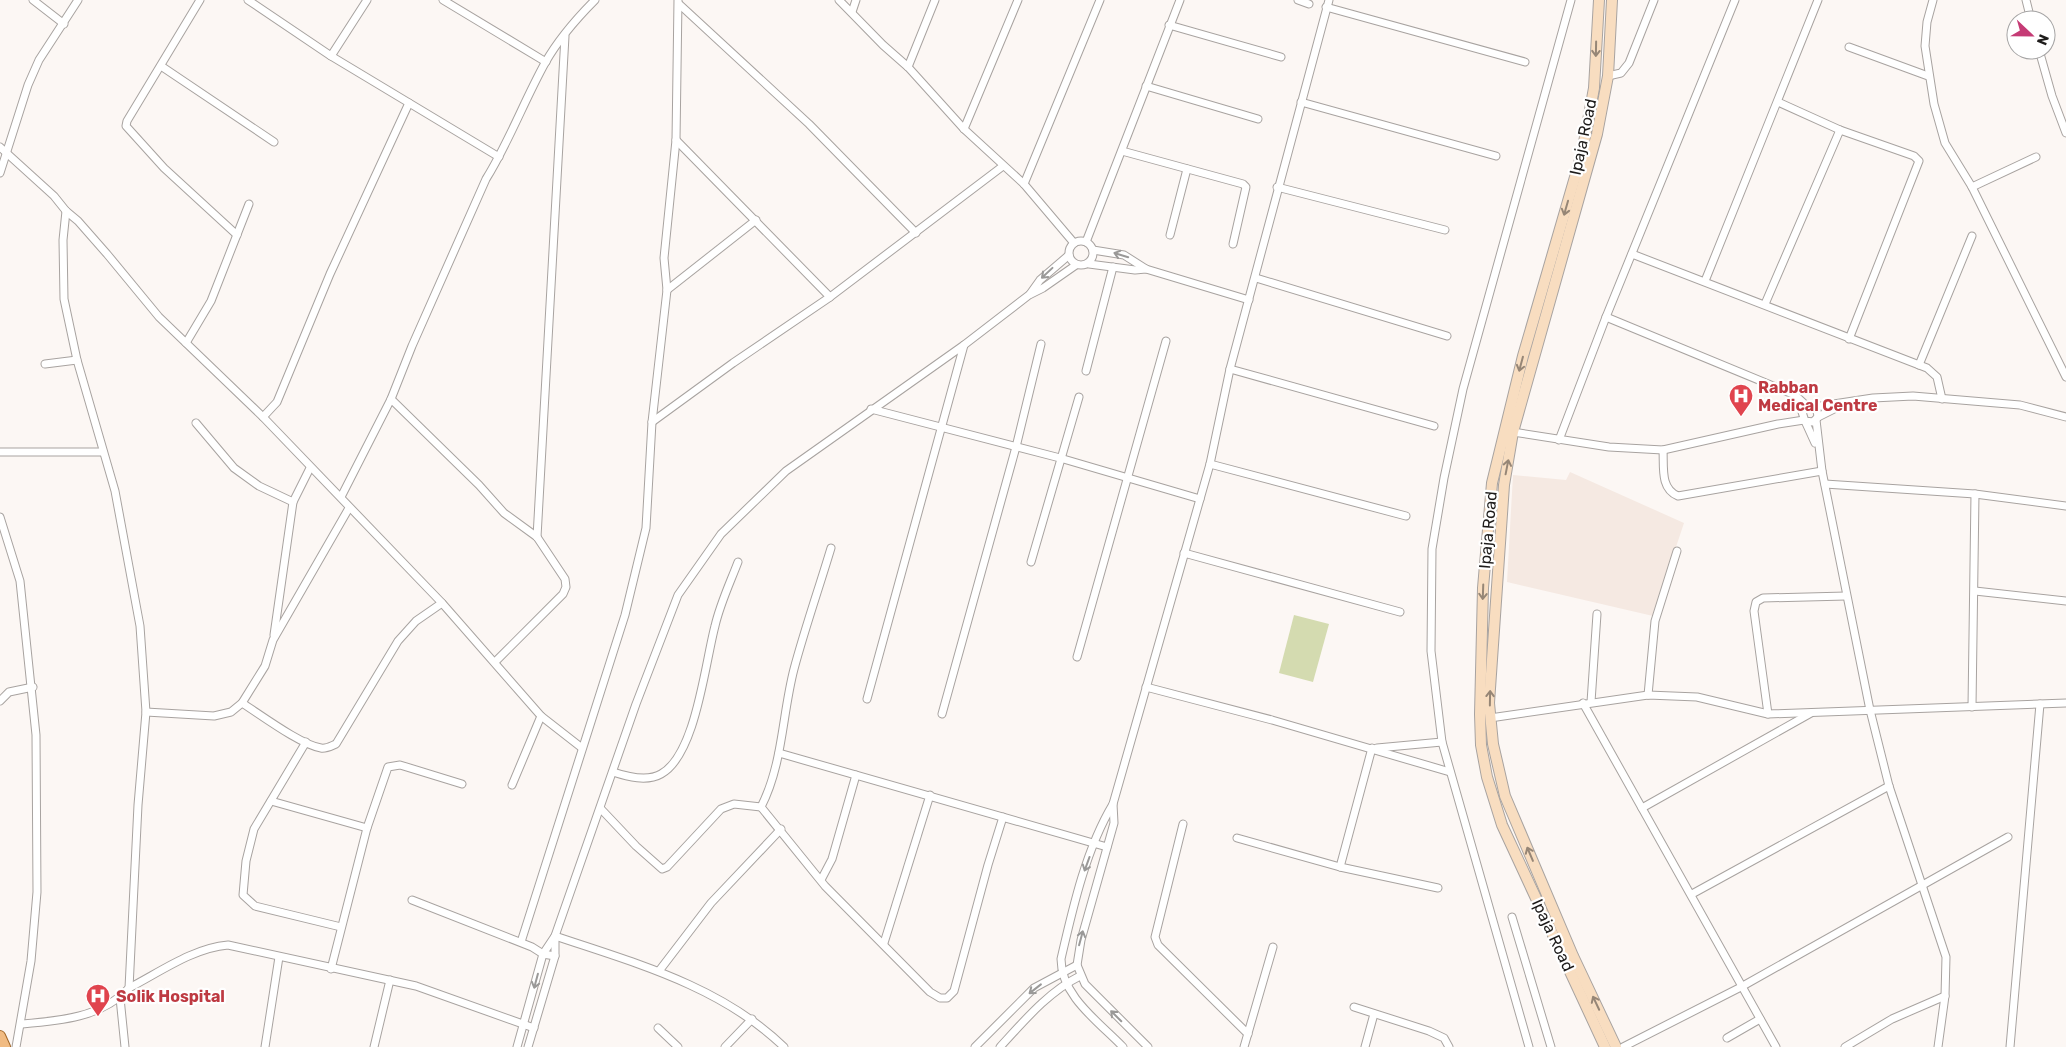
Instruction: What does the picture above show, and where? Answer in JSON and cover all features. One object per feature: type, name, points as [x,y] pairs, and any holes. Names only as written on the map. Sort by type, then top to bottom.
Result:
[{"type":"main road","name":"Ipaja Road","points":[[1599,0],[1594,88],[1582,153],[1501,441],[1492,483],[1483,588],[1480,714],[1487,777],[1502,826],[1582,985],[1616,1047]]},
{"type":"main road","name":"Ipaja Road","points":[[1605,1047],[1582,985],[1505,796],[1493,744],[1490,718],[1499,526],[1513,432],[1597,134],[1608,76],[1612,0]]},
{"type":"main road","points":[[1487,524],[1499,526]]},
{"type":"main road","points":[[0,1036],[5,1047]]},
{"type":"street","points":[[33,0],[64,24]]},
{"type":"street","points":[[0,174],[8,154],[28,85],[39,60],[78,0]]},
{"type":"street","points":[[200,0],[126,121],[128,130],[164,168],[237,235]]},
{"type":"street","points":[[248,0],[331,56],[500,158]]},
{"type":"street","points":[[331,56],[367,0]]},
{"type":"street","points":[[443,0],[546,62]]},
{"type":"street","points":[[341,497],[391,399],[412,346],[482,188],[500,158],[546,62],[564,35],[595,0]]},
{"type":"street","points":[[839,0],[883,45],[908,67],[964,129],[1024,184],[1074,243]]},
{"type":"street","points":[[852,12],[856,0]]},
{"type":"street","points":[[908,67],[935,0]]},
{"type":"street","points":[[964,129],[1018,0]]},
{"type":"street","points":[[1024,184],[1100,0]]},
{"type":"street","points":[[1086,242],[1180,0]]},
{"type":"street","points":[[1298,0],[1310,4]]},
{"type":"street","points":[[1529,1047],[1442,742],[1431,651],[1432,549],[1444,478],[1463,389],[1571,0]]},
{"type":"street","points":[[1608,76],[1621,73],[1629,63],[1654,0]]},
{"type":"street","points":[[1559,440],[1606,317],[1735,0]]},
{"type":"street","points":[[1706,282],[1818,0]]},
{"type":"street","points":[[1933,0],[1927,22],[1925,46],[1928,76],[1944,143],[1972,187],[2066,377]]},
{"type":"street","points":[[521,942],[625,615],[646,528],[652,422],[667,290],[664,258],[676,140],[676,29],[678,2]]},
{"type":"street","points":[[678,2],[809,124],[916,233]]},
{"type":"street","points":[[1148,1047],[1085,984],[1080,976],[1077,955],[1114,823],[1114,804],[1210,464],[1230,369],[1256,278],[1277,187],[1327,4],[1525,62]]},
{"type":"street","points":[[1169,25],[1282,57]]},
{"type":"street","points":[[537,537],[564,35]]},
{"type":"street","points":[[1849,47],[1928,76]]},
{"type":"street","points":[[2042,60],[2052,96],[2066,134]]},
{"type":"street","points":[[161,66],[274,142]]},
{"type":"street","points":[[1146,86],[1258,119]]},
{"type":"street","points":[[1301,102],[1496,156]]},
{"type":"street","points":[[1778,102],[1840,130],[1914,156],[1919,161],[1849,339]]},
{"type":"street","points":[[263,417],[277,402],[330,274],[408,103]]},
{"type":"street","points":[[1765,304],[1840,130]]},
{"type":"street","points":[[676,140],[830,297]]},
{"type":"street","points":[[0,147],[54,196],[107,254],[159,317],[263,417],[442,603],[541,716],[582,748]]},
{"type":"street","points":[[1122,151],[1239,182],[1246,187],[1233,244]]},
{"type":"street","points":[[1972,187],[2036,157]]},
{"type":"street","points":[[652,422],[733,363],[830,297],[1003,166]]},
{"type":"street","points":[[1170,235],[1187,169]]},
{"type":"street","points":[[1277,187],[1445,230]]},
{"type":"street","points":[[186,343],[211,302],[249,204]]},
{"type":"street","points":[[66,211],[64,299],[77,360],[115,491],[140,626],[146,712],[138,805],[129,988]]},
{"type":"street","points":[[667,290],[756,220]]},
{"type":"street","points":[[1919,365],[1972,236]]},
{"type":"street","points":[[1029,295],[1040,280],[1068,255],[1074,243],[1080,241],[1086,242],[1093,250],[1124,255],[1137,261],[1146,269]]},
{"type":"street","points":[[1088,264],[1093,257],[1093,250]]},
{"type":"street","points":[[1632,254],[1919,365],[1937,377],[1942,399]]},
{"type":"street","points":[[1068,255],[1076,265],[1088,264],[1135,270],[1146,269],[1249,300]]},
{"type":"street","points":[[517,1047],[543,954],[555,936],[614,772],[636,704],[678,596],[720,534],[749,504],[786,471],[964,345],[1029,295],[1043,288],[1076,265]]},
{"type":"street","points":[[1086,371],[1113,267]]},
{"type":"street","points":[[1256,278],[1447,336]]},
{"type":"street","points":[[1606,317],[1795,395],[1817,419],[1817,448],[1870,710],[1889,786],[1923,883],[1946,957],[1946,996],[1938,1047]]},
{"type":"street","points":[[1077,657],[1166,341]]},
{"type":"street","points":[[942,714],[1016,447],[1041,344]]},
{"type":"street","points":[[867,700],[964,345]]},
{"type":"street","points":[[44,364],[77,360]]},
{"type":"street","points":[[1230,369],[1434,426]]},
{"type":"street","points":[[1778,424],[1808,409],[1892,396],[2020,406],[2066,418]]},
{"type":"street","points":[[1032,562],[1078,397]]},
{"type":"street","points":[[391,399],[479,484],[504,513],[537,537],[565,579],[566,587],[564,594],[495,662]]},
{"type":"street","points":[[1513,432],[1610,448],[1663,450],[1778,424],[1804,421],[1809,423],[1845,403]]},
{"type":"street","points":[[871,409],[1060,458],[1200,499]]},
{"type":"street","points":[[1808,409],[1804,421],[1817,448]]},
{"type":"street","points":[[196,423],[234,468],[259,486],[293,502]]},
{"type":"street","points":[[1663,450],[1665,487],[1670,493],[1678,496],[1822,471]]},
{"type":"street","points":[[0,452],[103,452]]},
{"type":"street","points":[[1210,464],[1406,516]]},
{"type":"street","points":[[146,712],[214,716],[231,712],[242,703],[265,666],[273,640],[293,502],[310,468]]},
{"type":"street","points":[[1825,484],[1975,494],[2066,506]]},
{"type":"street","points":[[1972,707],[1975,494]]},
{"type":"street","points":[[273,640],[349,508]]},
{"type":"street","points":[[0,517],[18,568],[32,687],[38,866],[31,961],[16,1047]]},
{"type":"street","points":[[761,807],[769,791],[779,753],[794,670],[831,548]]},
{"type":"street","points":[[1648,695],[1655,620],[1677,551]]},
{"type":"street","points":[[1184,553],[1400,612]]},
{"type":"street","points":[[614,772],[627,777],[649,778],[662,774],[675,762],[694,722],[715,624],[738,562]]},
{"type":"street","points":[[1975,591],[2066,601]]},
{"type":"street","points":[[1768,714],[1754,610],[1756,602],[1763,598],[1846,596]]},
{"type":"street","points":[[242,703],[306,742],[321,748],[328,748],[336,744],[398,641],[416,620],[442,603]]},
{"type":"street","points":[[1597,614],[1587,702],[1642,808],[1692,894],[1741,987],[1776,1047]]},
{"type":"street","points":[[0,702],[9,692],[32,687]]},
{"type":"street","points":[[1146,687],[1372,748],[1450,772]]},
{"type":"street","points":[[1490,718],[1587,702],[1648,695],[1697,697],[1768,714],[2066,703]]},
{"type":"street","points":[[2010,1047],[2040,704]]},
{"type":"street","points":[[1642,808],[1814,712]]},
{"type":"street","points":[[512,785],[541,716]]},
{"type":"street","points":[[306,742],[254,828],[246,861],[243,895],[255,906],[341,927]]},
{"type":"street","points":[[1372,748],[1442,742]]},
{"type":"street","points":[[1340,867],[1372,748]]},
{"type":"street","points":[[779,753],[1107,847]]},
{"type":"street","points":[[331,969],[366,828],[388,767],[400,765],[462,784]]},
{"type":"street","points":[[821,880],[832,859],[856,775]]},
{"type":"street","points":[[1692,894],[1889,786]]},
{"type":"street","points":[[884,944],[930,795]]},
{"type":"street","points":[[271,801],[366,828]]},
{"type":"street","points":[[601,809],[636,846],[662,869],[667,868],[722,809],[734,804],[761,807],[821,880],[930,992],[940,998],[947,998],[954,991],[1003,817]]},
{"type":"street","points":[[1114,804],[1104,820],[1083,876],[1066,936],[1061,959],[1061,972],[1065,984],[1072,994],[1123,1047]]},
{"type":"street","points":[[1183,824],[1156,923],[1155,937],[1158,946],[1248,1034]]},
{"type":"street","points":[[659,972],[711,903],[780,829]]},
{"type":"street","points":[[1623,1047],[1741,987],[1923,883],[2008,837]]},
{"type":"street","points":[[1237,838],[1340,867],[1438,888]]},
{"type":"street","points":[[412,900],[521,942],[543,954],[555,956]]},
{"type":"street","points":[[1512,917],[1551,1047]]},
{"type":"street","points":[[528,1047],[555,956],[555,936]]},
{"type":"street","points":[[555,936],[691,985],[752,1019],[784,1047]]},
{"type":"street","points":[[21,1024],[59,1021],[82,1016],[120,998],[129,988],[214,946],[228,945],[279,958],[416,986],[534,1028]]},
{"type":"street","points":[[1244,1047],[1273,947]]},
{"type":"street","points":[[265,1047],[279,958]]},
{"type":"street","points":[[975,1047],[1034,988],[1077,965]]},
{"type":"street","points":[[1000,1047],[1046,999],[1065,984],[1080,976]]},
{"type":"street","points":[[374,1047],[390,980]]},
{"type":"street","points":[[1845,1047],[1892,1019],[1946,996]]},
{"type":"street","points":[[120,998],[125,1047]]},
{"type":"street","points":[[1354,1007],[1429,1031],[1444,1038],[1450,1047]]},
{"type":"street","points":[[1365,1047],[1374,1014]]},
{"type":"street","points":[[725,1047],[752,1019]]},
{"type":"street","points":[[1727,1038],[1760,1019]]},
{"type":"street","points":[[658,1028],[678,1047]]},
{"type":"shaded area","points":[[1570,472],[1684,523],[1653,616],[1507,582],[1513,475],[1566,480]]},
{"type":"green space","points":[[1294,615],[1329,624],[1313,682],[1279,673]]},
{"type":"place","name":"Rabban Medical Centre","points":[[1741,417]]},
{"type":"place","name":"Solik Hospital","points":[[98,1017]]}]
